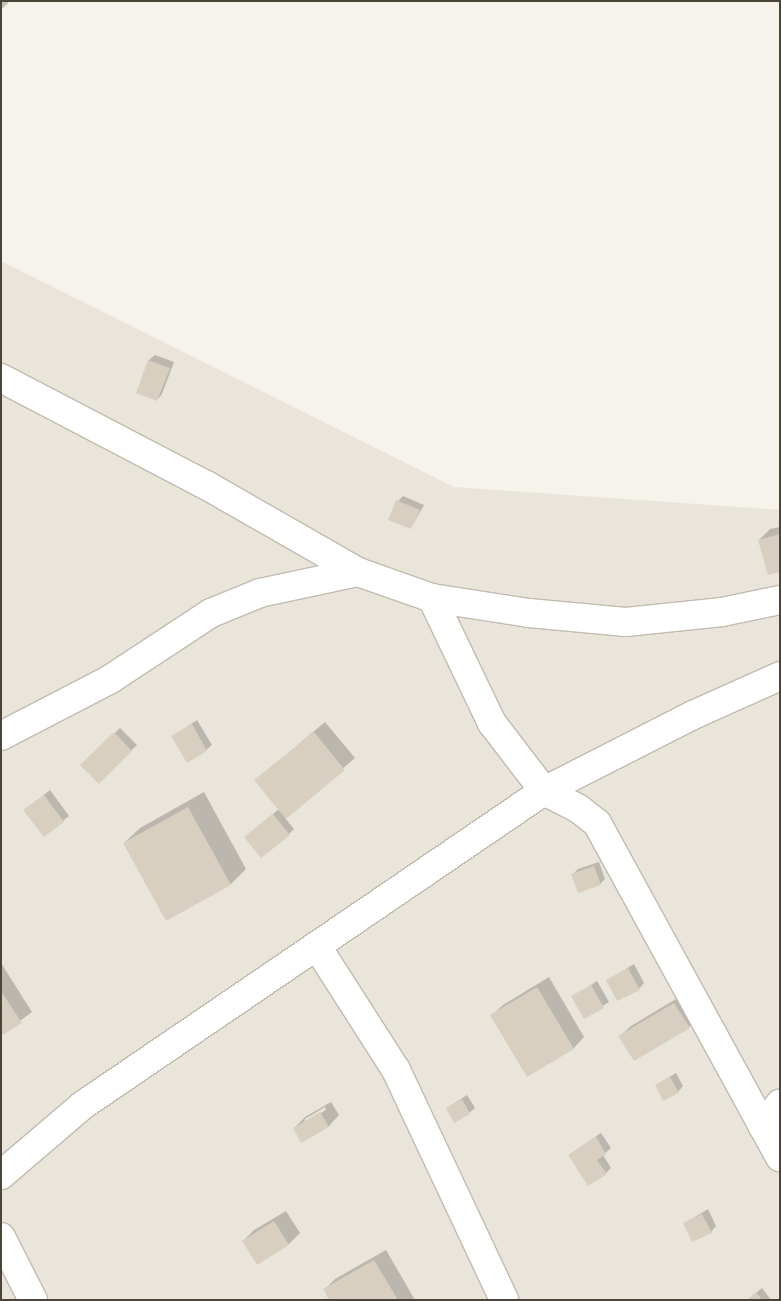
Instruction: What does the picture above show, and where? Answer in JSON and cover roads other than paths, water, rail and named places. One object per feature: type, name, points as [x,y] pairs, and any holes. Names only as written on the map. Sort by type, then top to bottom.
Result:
[{"type":"street","points":[[1,378],[206,485],[358,572],[432,598],[529,613],[626,622],[722,612],[780,600]]},
{"type":"street","points":[[1,736],[109,680],[211,613],[260,593],[358,572]]},
{"type":"street","points":[[432,598],[492,723],[544,791],[579,809],[597,823],[780,1157]]},
{"type":"street","points":[[1,1175],[83,1106],[250,990],[318,948],[544,791],[693,715],[780,676]]},
{"type":"street","points":[[318,948],[396,1070],[504,1300]]},
{"type":"street","points":[[763,1127],[780,1104]]},
{"type":"street","points":[[1,1237],[33,1300]]}]
